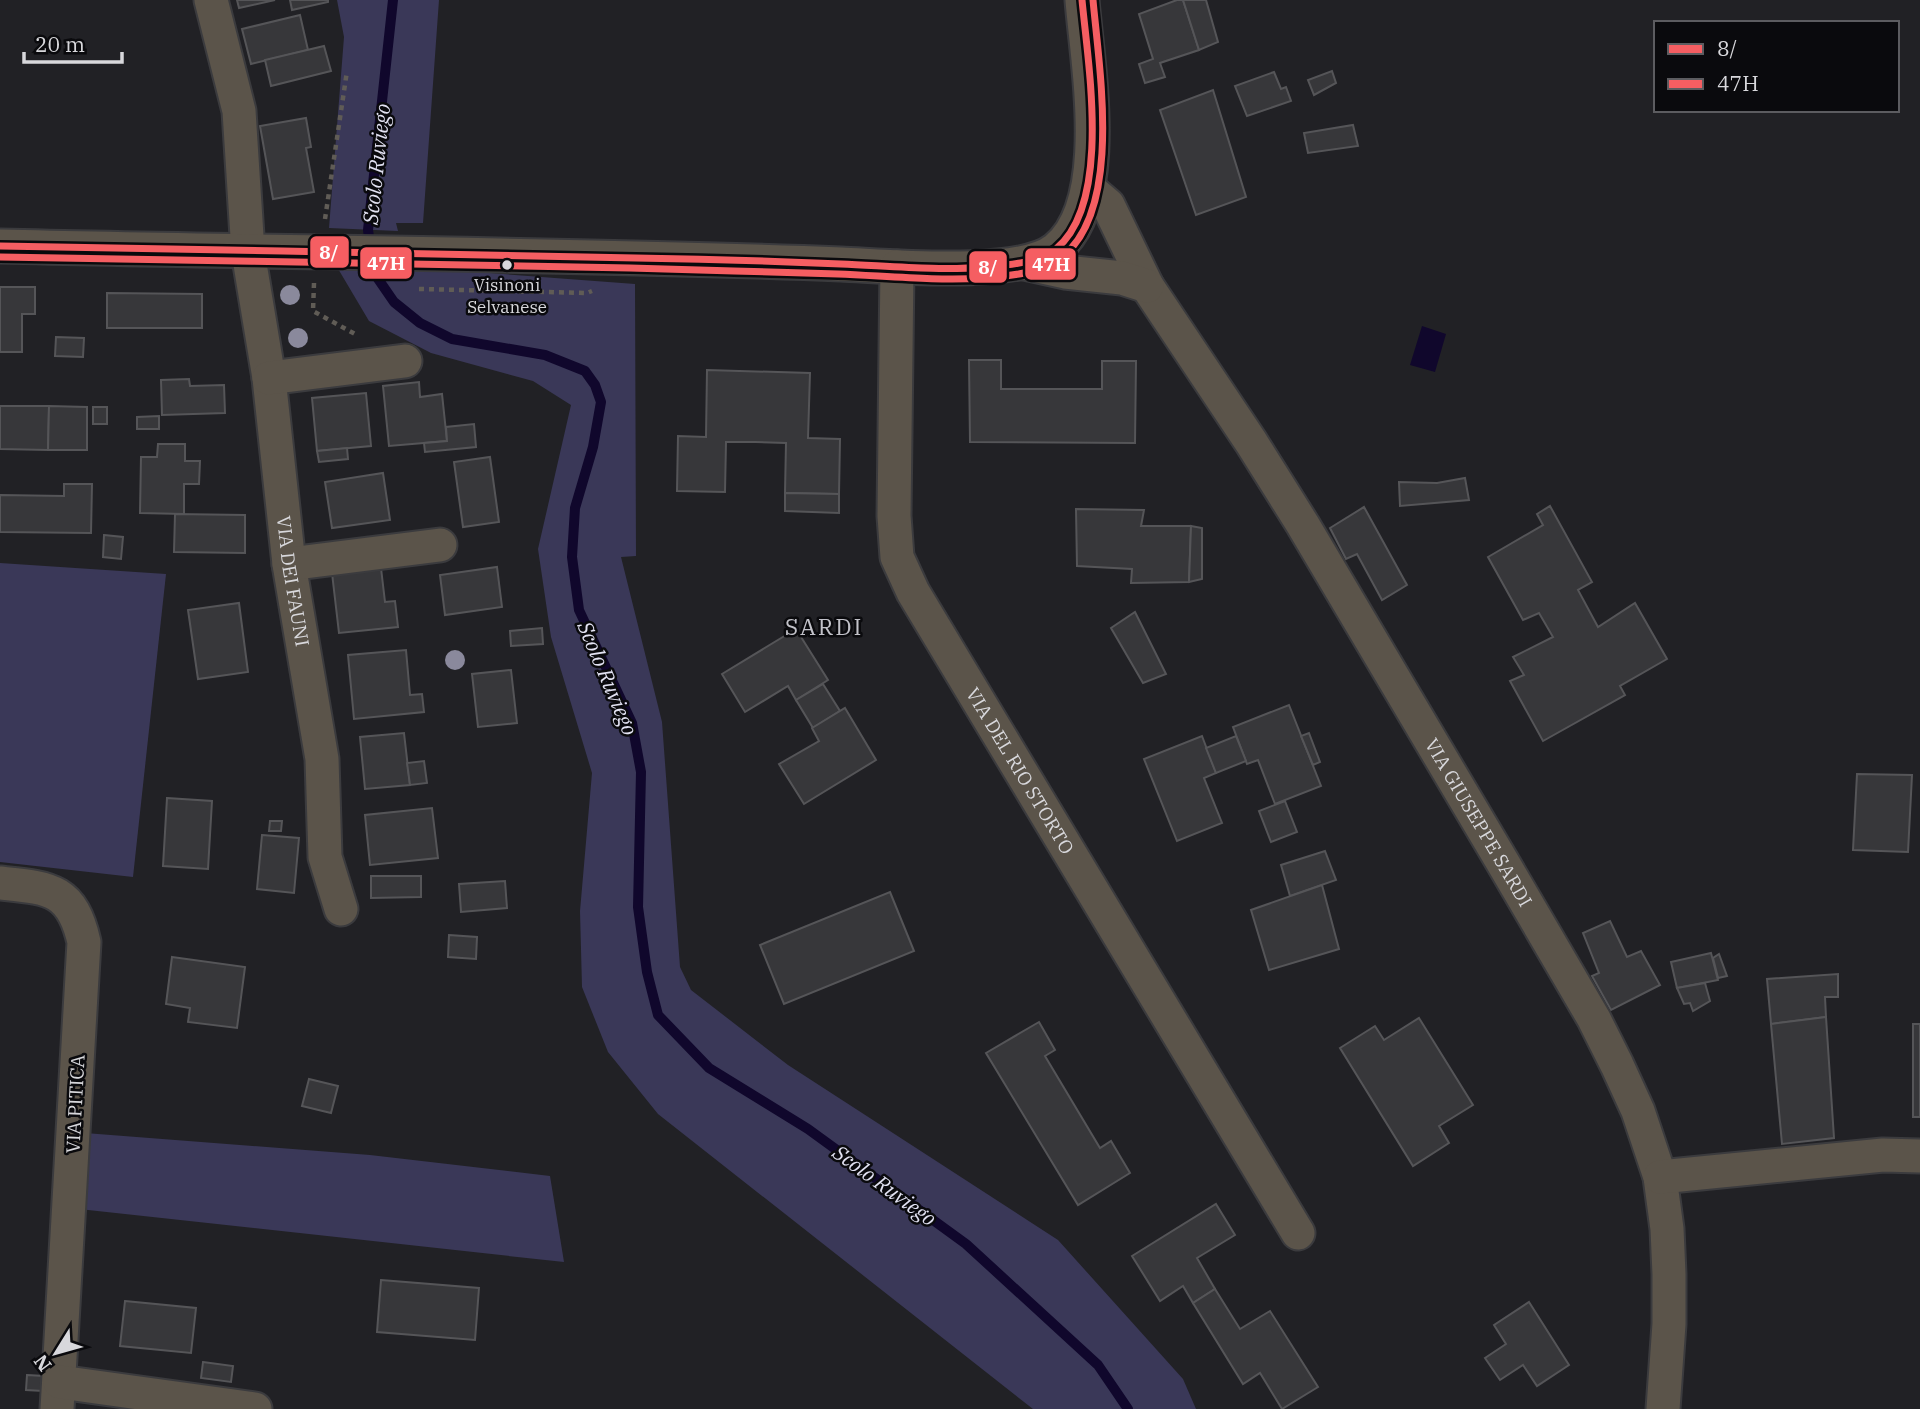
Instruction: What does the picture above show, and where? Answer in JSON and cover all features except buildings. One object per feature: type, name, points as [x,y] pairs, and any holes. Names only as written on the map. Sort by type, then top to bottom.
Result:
[{"type":"street","name":"VIA DEI FAUNI","points":[[211,0],[239,111],[248,252],[269,378],[289,564],[322,759],[325,857],[341,909]]},
{"type":"street","points":[[0,246],[604,256],[897,267],[1006,267],[1024,263],[1041,258],[1067,238],[1088,188],[1092,131],[1091,73],[1083,0]]},
{"type":"street","name":"VIA GIUSEPPE SARDI","points":[[1088,188],[1108,205],[1147,286],[1251,442],[1303,526],[1594,1020],[1638,1111],[1660,1177],[1667,1229],[1669,1324],[1663,1409]]},
{"type":"street","points":[[1024,263],[1065,272],[1122,278],[1147,286]]},
{"type":"street","name":"VIA DEL RIO STORTO","points":[[897,267],[894,516],[897,557],[912,592],[1298,1233]]},
{"type":"street","points":[[269,378],[405,361]]},
{"type":"street","points":[[289,564],[440,545]]},
{"type":"street","name":"VIA PITICA","points":[[0,883],[43,887],[62,898],[79,917],[84,942],[58,1395],[255,1409]]},
{"type":"street","points":[[1660,1177],[1883,1155],[1920,1156]]},
{"type":"path","points":[[328,252],[346,71]]},
{"type":"shaded area","points":[[337,0],[439,0],[423,223],[396,223],[398,231],[329,228],[344,37]]},
{"type":"shaded area","points":[[337,267],[410,267],[635,284],[636,556],[621,557],[662,722],[680,967],[691,990],[788,1065],[1058,1240],[1183,1379],[1196,1409],[1033,1409],[658,1114],[608,1052],[582,987],[580,911],[592,773],[551,637],[538,549],[571,405],[533,381],[431,353],[369,321]]},
{"type":"shaded area","points":[[1422,326],[1446,334],[1435,372],[1410,365]]},
{"type":"shaded area","points":[[0,563],[166,574],[133,877],[0,862]]},
{"type":"shaded area","points":[[85,1133],[370,1155],[550,1176],[564,1262],[79,1209]]},
{"type":"waterway","name":"Scolo Ruviego","points":[[393,0],[368,230],[374,273],[394,302],[420,323],[452,339],[545,355],[585,371],[595,385],[601,402],[593,447],[575,508],[572,557],[579,610],[632,723],[641,772],[638,907],[647,972],[658,1015],[709,1068],[808,1129],[966,1244],[1098,1365],[1128,1409]]},
{"type":"transit line","name":"8/","points":[[0,246],[477,254],[932,268],[986,267],[1023,262],[1056,249],[1073,228],[1085,200],[1092,131],[1082,0]]},
{"type":"transit line","name":"47H","points":[[0,257],[630,268],[948,279],[1025,273],[1045,267],[1062,257],[1081,235],[1093,206],[1100,173],[1103,136],[1093,0]]},
{"type":"place","name":"Visinoni Selvanese","points":[[507,265]]},
{"type":"district","name":"SARDI","points":[[824,626]]}]
